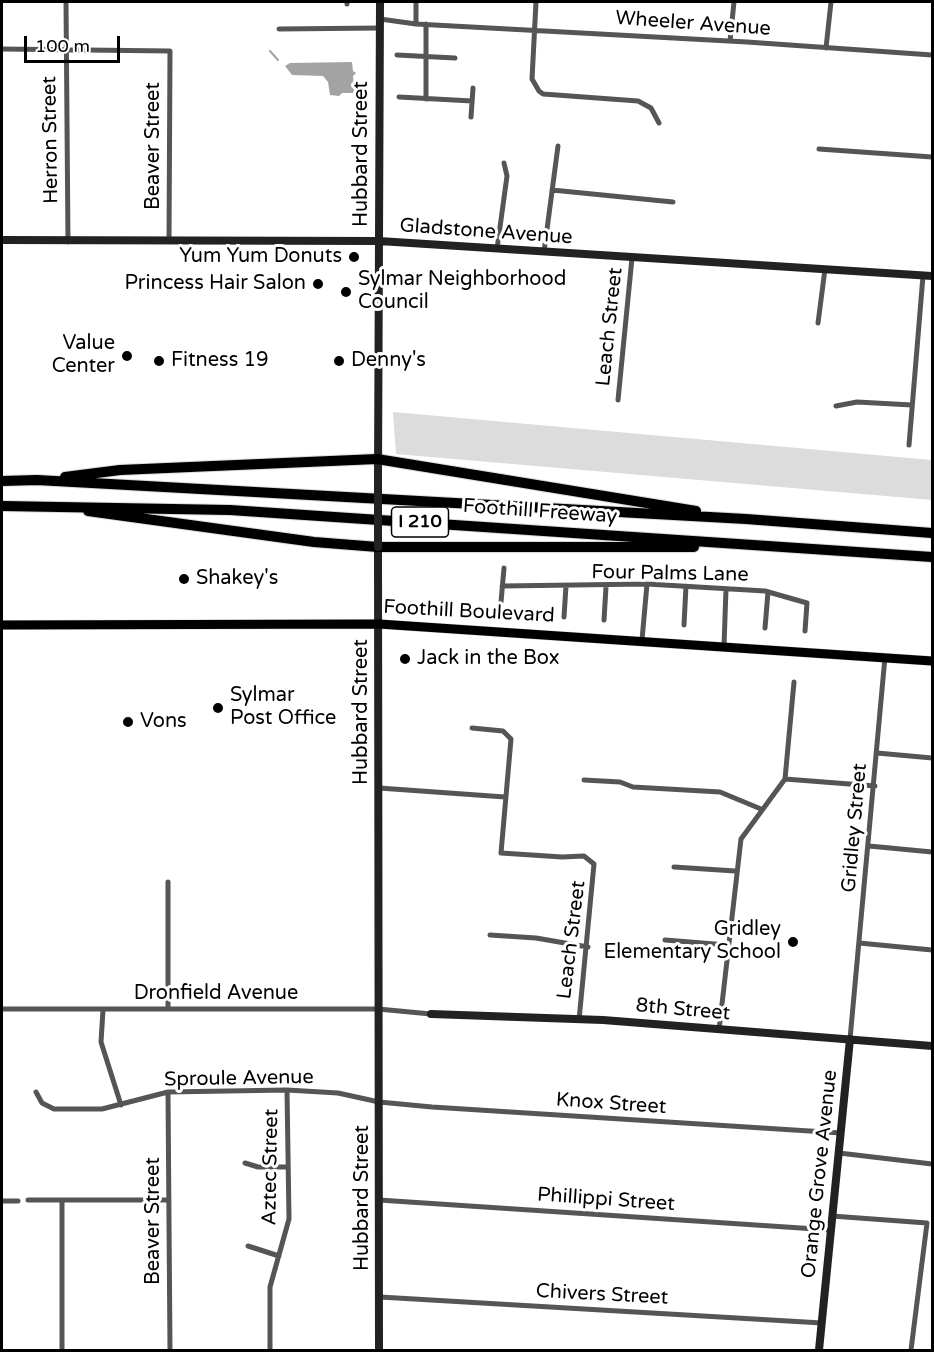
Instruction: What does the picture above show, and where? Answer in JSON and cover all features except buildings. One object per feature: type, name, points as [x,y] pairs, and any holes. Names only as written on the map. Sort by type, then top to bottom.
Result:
[{"type":"highway","points":[[37,480],[120,470],[377,459],[746,519]]},
{"type":"highway","name":"Foothill Freeway","points":[[2,481],[37,480],[746,519],[933,533]]},
{"type":"highway","points":[[52,505],[123,518],[378,547],[788,547]]},
{"type":"highway","name":"Foothill Freeway","points":[[2,506],[52,505],[230,510],[933,557]]},
{"type":"main road","name":"Foothill Boulevard","points":[[2,625],[379,624],[933,661]]},
{"type":"street","name":"Herron Street","points":[[66,2],[68,242]]},
{"type":"street","name":"Hubbard Street","points":[[379,1350],[377,459],[380,2]]},
{"type":"street","points":[[416,2],[416,24]]},
{"type":"street","points":[[536,2],[537,29],[532,79],[543,94],[644,103],[651,108],[659,123]]},
{"type":"street","points":[[730,41],[734,2]]},
{"type":"street","points":[[826,48],[831,2]]},
{"type":"street","points":[[426,24],[426,99]]},
{"type":"street","name":"Wheeler Avenue","points":[[279,29],[426,24],[730,41],[933,56]]},
{"type":"street","points":[[2,49],[65,49]]},
{"type":"street","name":"Beaver Street","points":[[65,49],[170,51],[169,241]]},
{"type":"street","points":[[397,55],[455,58]]},
{"type":"street","points":[[471,117],[473,88]]},
{"type":"street","points":[[399,97],[472,102]]},
{"type":"street","points":[[543,252],[558,146]]},
{"type":"street","points":[[819,150],[933,157]]},
{"type":"street","points":[[497,249],[507,176],[504,163]]},
{"type":"street","points":[[552,190],[673,202]]},
{"type":"street","name":"Gladstone Avenue","points":[[2,240],[68,242],[379,241],[928,276]]},
{"type":"street","name":"Leach Street","points":[[618,400],[632,258]]},
{"type":"street","points":[[818,323],[825,269]]},
{"type":"street","points":[[909,445],[928,276]]},
{"type":"street","points":[[836,406],[857,402],[912,405]]},
{"type":"street","points":[[501,602],[504,568]]},
{"type":"street","points":[[642,640],[647,584]]},
{"type":"street","name":"Four Palms Lane","points":[[502,586],[606,587],[647,584],[768,592],[807,603],[806,631]]},
{"type":"street","points":[[564,618],[566,586]]},
{"type":"street","points":[[684,625],[686,586]]},
{"type":"street","points":[[604,620],[606,587]]},
{"type":"street","points":[[724,646],[726,589]]},
{"type":"street","points":[[765,628],[768,592]]},
{"type":"street","name":"Gridley Street","points":[[854,1001],[885,657]]},
{"type":"street","points":[[719,1030],[735,871],[741,839],[785,779],[794,682]]},
{"type":"street","points":[[379,788],[506,797],[511,739],[503,731],[471,728]]},
{"type":"street","points":[[878,753],[933,758]]},
{"type":"street","points":[[785,779],[875,786]]},
{"type":"street","points":[[584,780],[620,782],[633,787],[720,792],[761,809]]},
{"type":"street","name":"Leach Street","points":[[506,797],[501,853],[584,856],[594,864],[588,947],[580,992],[579,1020]]},
{"type":"street","points":[[869,846],[933,852]]},
{"type":"street","points":[[674,867],[735,871]]},
{"type":"street","points":[[168,882],[168,1008]]},
{"type":"street","points":[[490,935],[536,938],[588,947]]},
{"type":"street","points":[[665,940],[727,945]]},
{"type":"street","points":[[859,943],[933,950]]},
{"type":"street","name":"Orange Grove Avenue","points":[[819,1350],[854,1001]]},
{"type":"street","name":"Dronfield Avenue","points":[[2,1009],[378,1009],[430,1014]]},
{"type":"street","points":[[103,1010],[101,1042],[121,1105]]},
{"type":"street","name":"8th Street","points":[[430,1014],[579,1020],[933,1046]]},
{"type":"street","name":"Sproule Avenue","points":[[36,1092],[42,1103],[54,1109],[102,1109],[168,1092],[287,1090],[338,1093],[379,1102]]},
{"type":"street","name":"Aztec Street","points":[[270,1350],[270,1287],[289,1219],[287,1090]]},
{"type":"street","name":"Beaver Street","points":[[168,1092],[170,1350]]},
{"type":"street","name":"Knox Street","points":[[379,1102],[841,1133]]},
{"type":"street","points":[[839,1153],[933,1164]]},
{"type":"street","points":[[245,1163],[258,1167],[288,1167]]},
{"type":"street","points":[[28,1200],[169,1200]]},
{"type":"street","points":[[62,1200],[62,1350]]},
{"type":"street","name":"Phillippi Street","points":[[379,1200],[831,1230]]},
{"type":"street","points":[[2,1201],[18,1201]]},
{"type":"street","points":[[832,1216],[927,1223],[911,1350]]},
{"type":"street","points":[[248,1246],[279,1256]]},
{"type":"street","name":"Chivers Street","points":[[380,1297],[822,1323]]},
{"type":"shaded area","points":[[352,62],[353,71],[356,73],[353,76],[355,93],[342,93],[339,96],[330,95],[328,82],[323,76],[292,75],[285,66],[290,63]]},
{"type":"shaded area","points":[[393,412],[932,460],[932,500],[396,454]]},
{"type":"waterway","points":[[270,51],[278,60]]},
{"type":"place","name":"Yum Yum Donuts","points":[[354,257]]},
{"type":"place","name":"Princess Hair Salon","points":[[318,284]]},
{"type":"place","name":"Sylmar Neighborhood Council","points":[[346,292]]},
{"type":"place","name":"Value Center","points":[[127,356]]},
{"type":"place","name":"Fitness 19","points":[[159,361]]},
{"type":"place","name":"Denny's","points":[[339,361]]},
{"type":"place","name":"Shakey's","points":[[184,579]]},
{"type":"place","name":"Jack in the Box","points":[[405,659]]},
{"type":"place","name":"Sylmar Post Office","points":[[218,708]]},
{"type":"place","name":"Vons","points":[[128,722]]},
{"type":"place","name":"Gridley Elementary School","points":[[793,942]]}]
